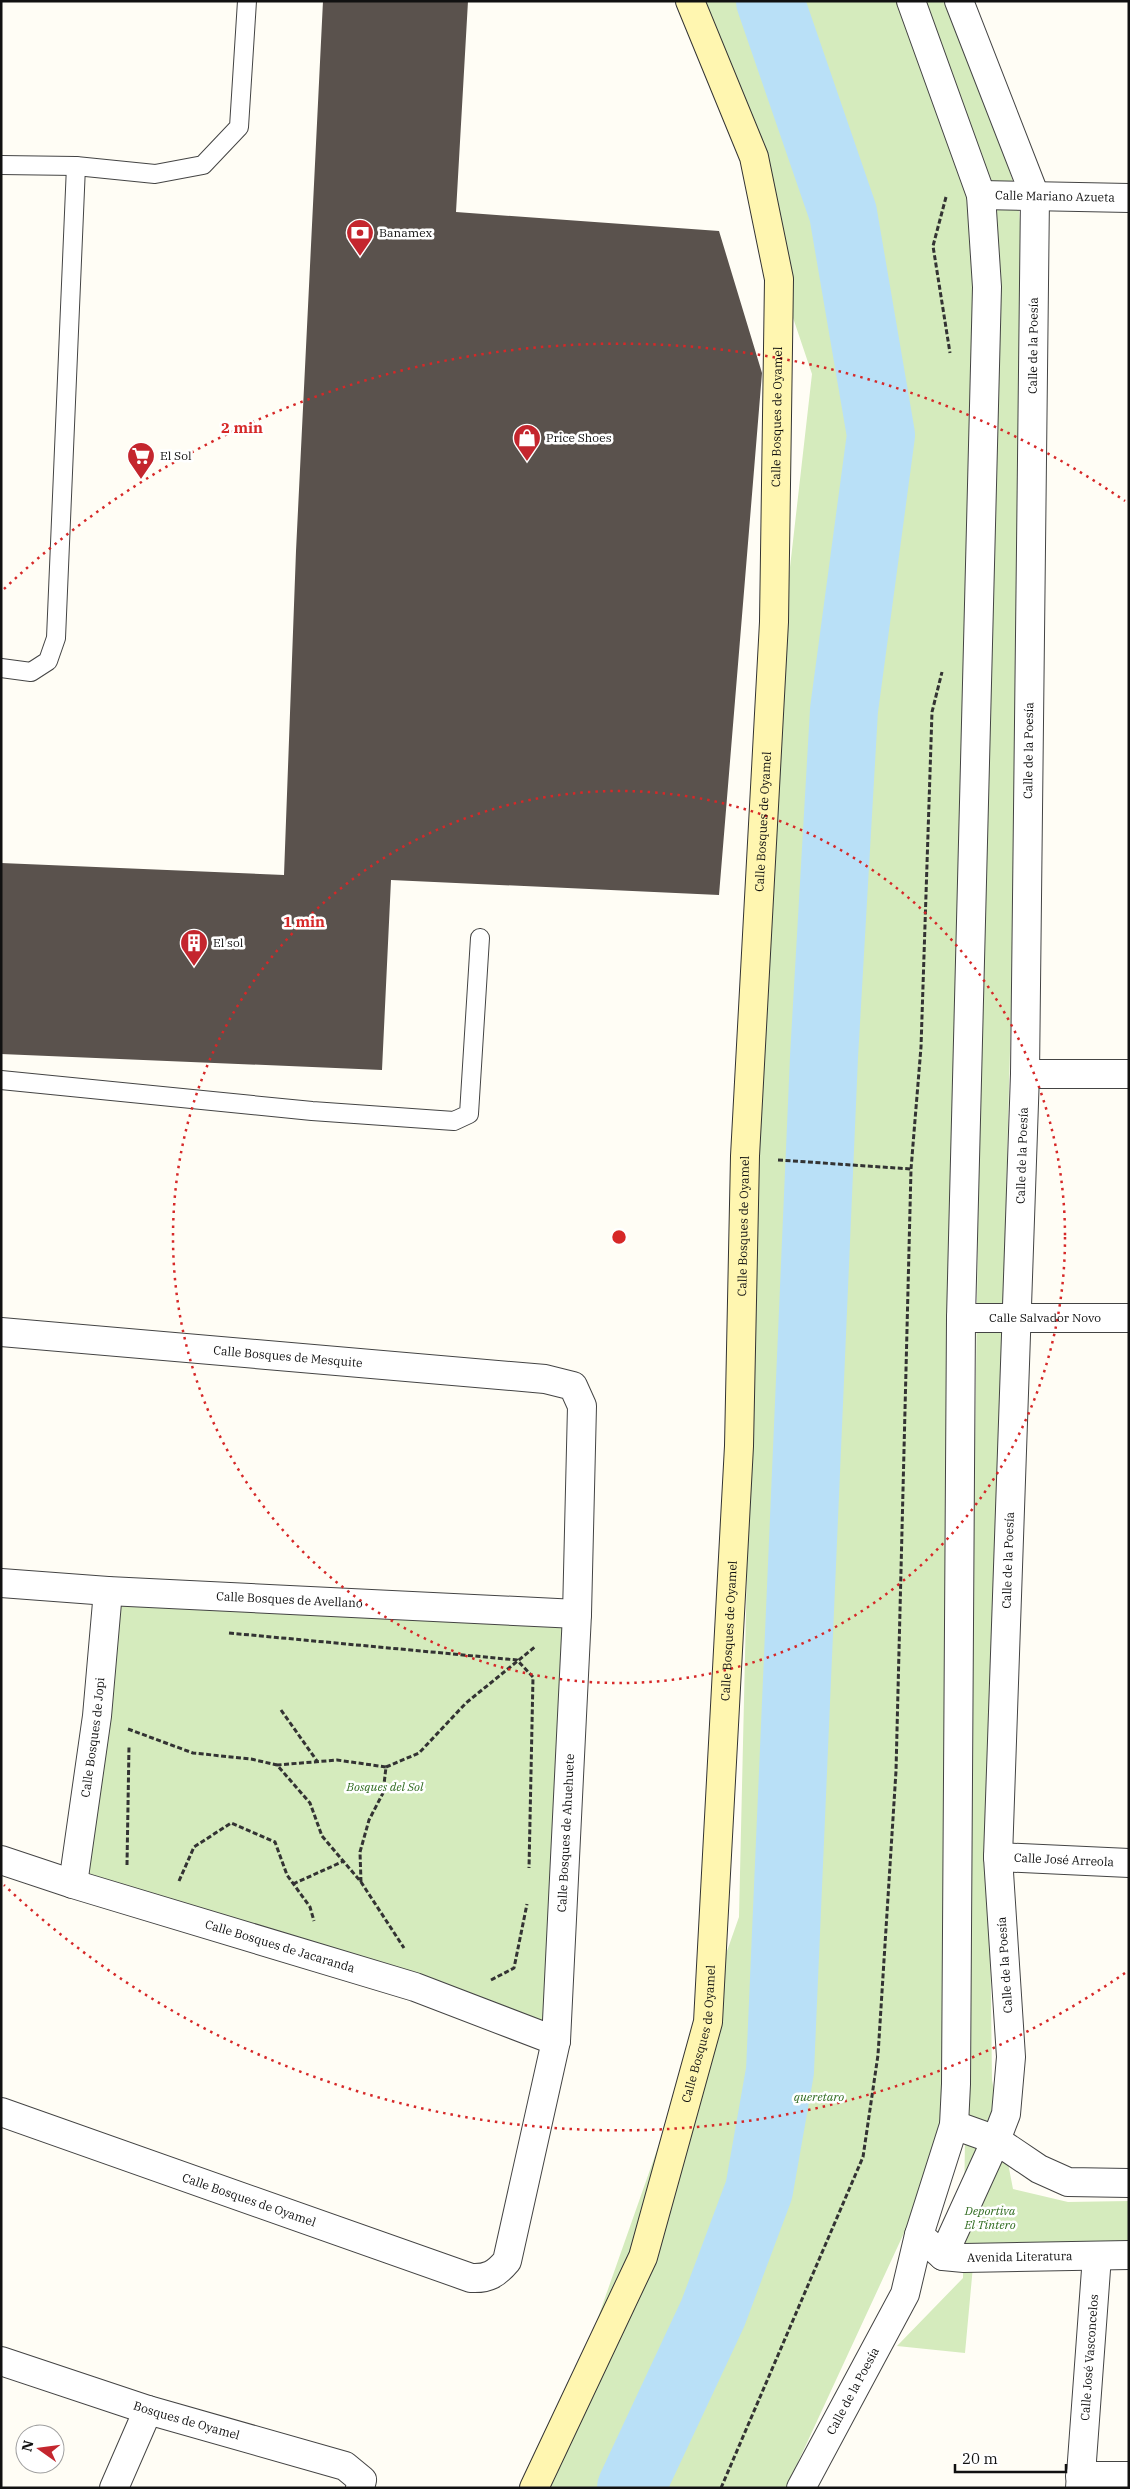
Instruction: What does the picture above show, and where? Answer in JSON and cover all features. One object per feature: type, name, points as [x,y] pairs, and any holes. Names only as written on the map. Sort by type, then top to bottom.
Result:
[{"type":"main road","name":"Calle Bosques de Oyamel","points":[[534,2488],[643,2257],[708,2022],[739,1446],[746,1156],[774,622],[779,280],[754,157],[690,1]]},
{"type":"street","name":"Calle de la Poesía","points":[[801,2488],[905,2294],[919,2235],[954,2125],[956,2084],[961,1318],[987,287],[981,196],[911,1]]},
{"type":"street","name":"Calle de la Poesía","points":[[905,2294],[943,2256],[996,2140],[1006,2114],[1011,2056],[998,1857],[1015,1318],[1025,1074],[1035,196],[959,1]]},
{"type":"street","name":"Calle Mariano Azueta","points":[[981,196],[1129,198]]},
{"type":"street","points":[[1025,1074],[1129,1074]]},
{"type":"street","name":"Calle Salvador Novo","points":[[961,1318],[1129,1318]]},
{"type":"street","name":"Calle Bosques de Mesquite","points":[[1,1332],[544,1379],[573,1386]]},
{"type":"street","name":"Calle Bosques de Ahuehuete","points":[[498,2272],[507,2261],[512,2246],[556,2041],[577,1614],[582,1406],[573,1386]]},
{"type":"street","name":"Calle Bosques de Avellano","points":[[1,1583],[108,1591],[577,1614]]},
{"type":"street","name":"Calle Bosques de Jopi","points":[[73,1884],[97,1716],[108,1591]]},
{"type":"street","name":"Calle José Arreola","points":[[998,1857],[1129,1863]]},
{"type":"street","name":"Calle Bosques de Jacaranda","points":[[1,1860],[73,1884],[415,1987],[556,2041]]},
{"type":"street","name":"Calle Bosques de Oyamel","points":[[1,2112],[471,2278],[484,2279],[498,2272]]},
{"type":"street","points":[[954,2125],[996,2140],[1039,2169],[1068,2182],[1129,2183]]},
{"type":"street","points":[[919,2235],[943,2256]]},
{"type":"street","name":"Avenida Literatura","points":[[943,2256],[1129,2255]]},
{"type":"street","name":"Calle José Vasconcelos","points":[[1080,2482],[1097,2256]]},
{"type":"street","name":"Bosques de Oyamel","points":[[1,2361],[148,2410],[345,2466],[362,2480],[360,2488]]},
{"type":"street","points":[[114,2488],[148,2410]]},
{"type":"street","points":[[1080,2482],[1129,2476]]},
{"type":"lane","points":[[1,164],[76,166],[155,174],[203,165],[239,127],[246,1]]},
{"type":"lane","points":[[1,668],[31,672],[48,661],[56,638],[76,166]]},
{"type":"lane","points":[[1,1080],[312,1112],[454,1121],[469,1114],[480,938]]},
{"type":"path","points":[[948,188],[933,246],[951,361]]},
{"type":"path","points":[[721,2488],[863,2158],[878,2055],[896,1771],[911,1169],[921,1047],[932,712],[944,665]]},
{"type":"path","points":[[794,1162],[911,1169]]},
{"type":"path","points":[[97,1716],[193,1753],[251,1759],[277,1764],[337,1760],[386,1766],[420,1753],[466,1702],[577,1614]]},
{"type":"path","points":[[220,1632],[517,1660],[533,1677],[528,1872]]},
{"type":"path","points":[[281,1710],[318,1761]]},
{"type":"path","points":[[127,1875],[129,1719]]},
{"type":"path","points":[[277,1764],[310,1803],[322,1836],[361,1882],[412,1961],[416,1973],[415,1987]]},
{"type":"path","points":[[361,1882],[360,1852],[369,1820],[383,1793],[386,1766]]},
{"type":"path","points":[[178,1882],[194,1847],[232,1823],[275,1842],[287,1876],[310,1908],[315,1924]]},
{"type":"path","points":[[293,1884],[344,1861]]},
{"type":"path","points":[[487,1982],[514,1968],[528,1900]]},
{"type":"green space","name":"queretaro","points":[[686,1],[911,1],[961,140],[984,385],[954,2125],[786,2488],[538,2488],[739,1917],[765,787],[812,374]]},
{"type":"green space","name":"Deportiva El Tintero","points":[[915,1],[951,1],[1018,196],[1023,261],[1011,1013],[989,1835],[992,2080],[1013,2189],[1068,2202],[1129,2201],[1129,2256],[974,2255],[965,2353],[897,2346],[963,2278],[992,256]]},
{"type":"green space","name":"Bosques del Sol","points":[[108,1591],[577,1614],[556,2041],[73,1884]]},
{"type":"building","name":"Price Shoes","points":[[323,1],[468,1],[456,212],[719,231],[762,373],[719,895],[391,880],[382,1070],[1,1054],[1,863],[284,875],[296,551]]},
{"type":"waterway","points":[[631,2488],[713,2313],[759,2190],[780,2071],[824,1057],[844,710],[881,435],[843,213],[770,1]]},
{"type":"place","name":"Banamex","points":[[360,257]]},
{"type":"place","name":"Price Shoes","points":[[527,462]]},
{"type":"place","name":"El Sol","points":[[141,480]]},
{"type":"place","name":"El sol","points":[[194,967]]}]
